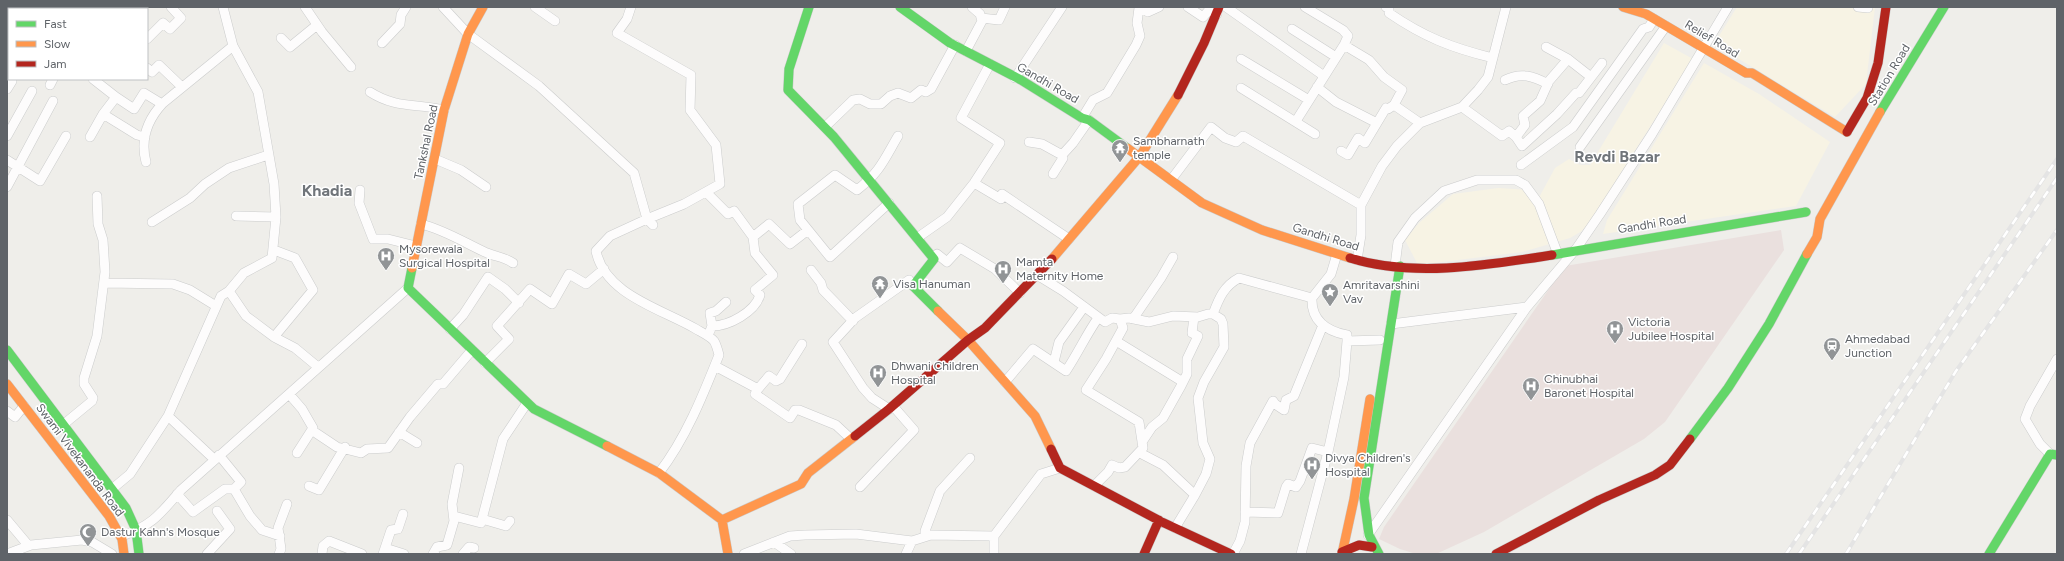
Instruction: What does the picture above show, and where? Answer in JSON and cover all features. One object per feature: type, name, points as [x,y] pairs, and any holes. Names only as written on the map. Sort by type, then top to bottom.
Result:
[{"type":"street","points":[[148,38],[163,23],[170,29],[181,18],[171,7]]},
{"type":"street","points":[[112,489],[130,474],[168,416],[221,296],[229,291],[244,273],[272,258],[274,250],[276,217],[274,184],[258,92],[233,46],[223,7]]},
{"type":"street","points":[[305,7],[317,25],[351,67]]},
{"type":"street","points":[[382,43],[400,24],[401,15],[406,7]]},
{"type":"street","points":[[443,7],[468,34],[539,86],[634,173],[650,222]]},
{"type":"street","name":"Tankshal Road","points":[[408,288],[444,110],[468,34],[483,7]]},
{"type":"street","points":[[535,7],[556,21]]},
{"type":"street","points":[[631,7],[627,19],[617,34],[691,75],[690,110],[716,144],[720,184],[650,222],[610,236],[596,251],[598,262],[619,287],[655,309],[680,320],[714,340],[719,355],[708,385],[670,458],[659,473]]},
{"type":"street","points":[[809,7],[788,72],[786,87],[791,95],[806,106],[825,126],[934,259],[913,286]]},
{"type":"street","name":"Gandhi Road","points":[[900,7],[955,46],[1015,78],[1085,119],[1140,156],[1202,203],[1262,230],[1357,260],[1418,269],[1490,264],[1806,212]]},
{"type":"street","points":[[966,51],[982,21],[980,14],[972,7]]},
{"type":"street","points":[[981,18],[999,20],[1005,7]]},
{"type":"street","points":[[1015,78],[1062,7]]},
{"type":"street","points":[[1053,174],[1063,158],[1062,155],[1074,143],[1093,100],[1107,93],[1136,45],[1140,36],[1137,23],[1139,7],[1148,12],[1160,7]]},
{"type":"street","points":[[722,520],[801,484],[808,473],[891,407],[968,340],[985,328],[1037,275],[1140,156],[1177,97],[1204,44],[1218,10],[1209,10],[1203,17],[1188,7]]},
{"type":"street","points":[[1226,7],[1324,76]]},
{"type":"street","points":[[1296,121],[1344,45],[1348,36],[1343,30],[1305,7]]},
{"type":"street","points":[[1386,7],[1389,13],[1407,25],[1438,41],[1493,58]]},
{"type":"street","points":[[1357,260],[1361,235],[1361,205],[1382,166],[1398,146],[1420,123],[1462,107],[1478,90],[1488,77],[1506,7]]},
{"type":"street","name":"Relief Road","points":[[1623,7],[1642,9],[1666,26],[1704,49],[1746,73],[1752,73],[1846,135]]},
{"type":"street","points":[[1368,535],[1527,307],[1576,249],[1652,134],[1728,7]]},
{"type":"street","name":"Station Road","points":[[1846,135],[1867,98],[1874,76],[1878,63],[1886,7]]},
{"type":"street","name":"Station Road","points":[[1496,554],[1598,500],[1655,475],[1670,465],[1728,388],[1769,324],[1817,237],[1820,219],[1855,155],[1944,7]]},
{"type":"street","points":[[1521,164],[1573,127],[1643,29],[1649,27],[1654,18]]},
{"type":"street","points":[[281,38],[290,47],[317,25]]},
{"type":"street","points":[[1580,147],[1666,26]]},
{"type":"street","points":[[1292,29],[1336,57]]},
{"type":"street","points":[[1341,151],[1348,155],[1358,138],[1365,143],[1386,108],[1388,109],[1394,105],[1402,90],[1384,77],[1369,60],[1344,45]]},
{"type":"street","points":[[146,162],[144,154],[145,137],[150,121],[162,104],[233,46]]},
{"type":"street","points":[[825,126],[854,100],[860,99],[870,104],[881,104],[890,96],[898,92],[911,98],[921,90],[926,92],[931,90],[955,46]]},
{"type":"street","points":[[1546,47],[1568,59],[1591,78]]},
{"type":"street","points":[[1241,59],[1309,100]]},
{"type":"street","points":[[1516,137],[1525,125],[1524,116],[1540,101],[1548,84],[1568,59]]},
{"type":"street","points":[[1462,107],[1502,136],[1509,131],[1516,137],[1522,146],[1563,109],[1591,78],[1602,63]]},
{"type":"street","points":[[917,238],[947,217],[974,183],[1000,143],[960,118],[990,64]]},
{"type":"street","points":[[148,69],[152,72],[159,65],[182,87]]},
{"type":"street","points":[[1505,80],[1522,75],[1535,77],[1548,84]]},
{"type":"street","points":[[1874,76],[1886,78],[1896,87]]},
{"type":"street","points":[[93,80],[134,108],[144,93],[162,104]]},
{"type":"street","points":[[1317,87],[1336,102],[1377,123]]},
{"type":"street","points":[[1241,88],[1315,134]]},
{"type":"street","points":[[7,136],[32,91]]},
{"type":"street","points":[[370,92],[384,101],[402,106],[425,105],[444,110]]},
{"type":"street","points":[[90,137],[103,114],[116,97]]},
{"type":"street","points":[[7,187],[53,102]]},
{"type":"street","points":[[1394,105],[1420,123]]},
{"type":"street","points":[[103,114],[137,135],[145,137]]},
{"type":"street","points":[[1171,180],[1211,127],[1225,138],[1236,142],[1243,136],[1361,205]]},
{"type":"street","points":[[7,160],[17,168],[40,181],[66,136]]},
{"type":"street","points":[[889,203],[830,257],[800,220],[798,204],[835,175],[857,190],[869,180],[885,161],[898,136]]},
{"type":"street","points":[[1030,142],[1042,144],[1062,155]]},
{"type":"street","points":[[152,222],[190,198],[211,180],[229,168],[268,155]]},
{"type":"street","points":[[435,159],[461,170],[486,187]]},
{"type":"street","points":[[1376,550],[1368,535],[1364,498],[1390,324],[1398,242],[1415,218],[1444,191],[1477,180],[1516,180],[1525,184],[1539,204],[1557,252]]},
{"type":"street","points":[[974,183],[1001,199],[1002,194],[1069,239]]},
{"type":"street","points":[[360,190],[359,204],[373,239],[388,239],[416,246]]},
{"type":"street","points":[[706,192],[728,214],[734,211],[753,237],[755,253],[773,275],[756,290],[760,295],[758,301],[746,312],[732,322],[719,326],[712,326]]},
{"type":"street","points":[[64,424],[92,401],[92,394],[84,384],[84,378],[96,336],[106,272],[103,240],[98,224],[97,196]]},
{"type":"street","points":[[236,216],[276,217]]},
{"type":"street","points":[[421,224],[436,228],[488,253],[505,257],[513,263]]},
{"type":"street","points":[[753,237],[769,224],[790,244],[808,230]]},
{"type":"street","points":[[932,257],[936,254],[947,262],[960,248],[995,269],[1020,293]]},
{"type":"street","points":[[274,250],[295,258],[313,290],[274,337]]},
{"type":"street","points":[[1301,554],[1328,452],[1344,376],[1347,335],[1334,332],[1323,325],[1313,311],[1312,298],[1331,274],[1337,254]]},
{"type":"street","points":[[1133,319],[1161,278],[1173,257]]},
{"type":"street","points":[[1342,553],[1354,499],[1380,340],[1396,266]]},
{"type":"street","points":[[486,363],[509,339],[497,326],[530,289],[552,304],[569,274],[586,284],[604,269]]},
{"type":"street","points":[[811,270],[821,283],[823,290],[853,321]]},
{"type":"street","points":[[1037,275],[1105,322],[1112,318],[1133,319],[1149,322],[1173,316],[1213,314],[1221,319],[1224,324],[1224,347],[1204,382],[1198,398],[1203,443],[1210,459],[1206,474],[1175,528]]},
{"type":"street","points":[[450,328],[463,315],[488,277],[505,289],[518,303]]},
{"type":"street","points":[[1213,314],[1219,298],[1229,283],[1239,278],[1312,298]]},
{"type":"street","points":[[860,487],[914,430],[891,407],[872,398],[833,342],[853,321],[909,280],[913,286],[968,340],[1035,416],[1060,468],[1175,528],[1232,554],[1241,536],[1245,512],[1246,466],[1253,436],[1273,401],[1274,404],[1284,410],[1286,400],[1294,396],[1323,325]]},
{"type":"street","points":[[104,283],[173,284],[190,290],[216,306]]},
{"type":"street","points":[[122,536],[137,530],[156,519],[177,494],[217,457],[408,288],[534,409],[659,473],[722,520],[728,554]]},
{"type":"street","points":[[229,291],[246,316],[274,337],[295,348],[318,367]]},
{"type":"street","points":[[709,337],[712,326],[710,313],[716,311],[726,302]]},
{"type":"street","points":[[1054,362],[1060,342],[1084,307]]},
{"type":"street","points":[[1390,324],[1527,307]]},
{"type":"street","points":[[1142,442],[1152,427],[1163,418],[1187,374],[1187,359],[1198,336],[1192,334],[1194,316]]},
{"type":"street","points":[[1005,382],[1032,349],[1066,370],[1076,356],[1086,334],[1098,318]]},
{"type":"street","points":[[1094,486],[1108,472],[1112,465],[1119,468],[1125,468],[1143,448],[1139,422],[1086,390],[1123,328],[1120,319]]},
{"type":"street","points":[[1116,340],[1183,382]]},
{"type":"street","points":[[1347,341],[1380,340]]},
{"type":"street","points":[[802,344],[780,379],[776,380],[769,376],[755,394],[790,418],[795,410],[799,410],[836,425],[850,439]]},
{"type":"street","points":[[7,350],[126,508],[137,530],[139,538],[139,554]]},
{"type":"street","points":[[316,433],[336,446],[345,447],[361,453],[367,449],[388,448],[438,384],[443,384],[472,350]]},
{"type":"street","points":[[1989,554],[2054,455],[2040,444],[2025,419],[2030,406],[2057,359]]},
{"type":"street","points":[[715,366],[758,389]]},
{"type":"street","name":"Swami Vivekananda Road","points":[[7,384],[109,516],[122,536],[125,547],[124,554]]},
{"type":"street","points":[[289,394],[302,409],[313,428],[297,452]]},
{"type":"street","points":[[454,516],[481,523],[490,496],[503,439],[527,403]]},
{"type":"street","points":[[7,410],[15,417],[24,406]]},
{"type":"street","points":[[168,416],[217,457],[241,482],[234,489],[225,489],[194,512],[177,494]]},
{"type":"street","points":[[399,432],[417,443]]},
{"type":"street","points":[[309,486],[319,490],[345,447]]},
{"type":"street","points":[[1245,512],[1278,513],[1286,487],[1288,484],[1296,487],[1300,481],[1312,448],[1328,452]]},
{"type":"street","points":[[1140,452],[1163,464],[1195,495]]},
{"type":"street","points":[[925,536],[925,531],[940,491],[970,458]]},
{"type":"street","points":[[433,554],[437,547],[447,545],[454,516],[452,504],[460,468]]},
{"type":"street","points":[[994,554],[994,536],[1041,474],[1060,468]]},
{"type":"street","points":[[234,489],[250,516],[262,530],[280,536]]},
{"type":"street","points":[[279,554],[281,549],[278,528],[287,504]]},
{"type":"street","points":[[207,554],[230,529],[217,510]]},
{"type":"street","points":[[403,514],[398,529],[391,530],[384,551],[404,554]]},
{"type":"street","points":[[7,520],[28,545]]},
{"type":"street","points":[[482,520],[506,526],[510,521]]},
{"type":"street","points":[[1144,554],[1159,520]]},
{"type":"street","points":[[744,554],[790,536],[805,534],[856,534],[912,541],[931,535],[994,536]]},
{"type":"street","points":[[7,554],[28,545],[82,540],[92,542],[112,554]]},
{"type":"street","points":[[322,554],[323,546],[329,541],[362,554]]},
{"type":"street","points":[[906,554],[912,541]]},
{"type":"street","points":[[774,542],[791,554]]},
{"type":"street","points":[[1342,553],[1359,545],[1376,550]]},
{"type":"street","points":[[464,554],[469,547],[474,548]]},
{"type":"shaded area","points":[[1737,7],[1875,7],[1866,84],[1835,117],[1714,44]]},
{"type":"shaded area","name":"Revdi Bazar","points":[[1664,43],[1693,59],[1591,220],[1582,231],[1570,238],[1522,252],[1418,265],[1405,240],[1419,223],[1453,194],[1498,188],[1529,190],[1536,203],[1555,168],[1569,159],[1580,165],[1590,165]]},
{"type":"shaded area","points":[[1704,63],[1759,94],[1830,142],[1796,206],[1603,234],[1607,220]]},
{"type":"shaded area","name":"Victoria Jubilee Hospital","points":[[1781,230],[1784,250],[1665,422],[1644,439],[1484,532],[1436,554],[1416,554],[1400,549],[1379,539],[1384,527],[1565,266]]},
{"type":"railway","points":[[1786,554],[2057,159]]},
{"type":"railway","points":[[1799,554],[2057,178]]},
{"type":"railway","points":[[1846,554],[1956,371],[2057,230]]},
{"type":"traffic: fast","points":[[809,7],[789,69],[788,90],[834,137],[934,259],[913,286],[938,311]]},
{"type":"traffic: fast","points":[[900,7],[950,43],[1021,80],[1082,118],[1089,120],[1127,148]]},
{"type":"traffic: fast","points":[[1880,112],[1944,7]]},
{"type":"traffic: fast","points":[[1552,255],[1806,212]]},
{"type":"traffic: fast","points":[[1690,439],[1728,388],[1769,324],[1807,254]]},
{"type":"traffic: fast","points":[[1379,554],[1369,535],[1364,498],[1400,266]]},
{"type":"traffic: fast","points":[[412,268],[408,288],[534,409],[607,446]]},
{"type":"traffic: fast","points":[[7,350],[126,508],[136,530],[139,554]]},
{"type":"traffic: fast","points":[[1989,554],[2050,454],[2057,455]]},
{"type":"traffic: slow","points":[[412,268],[444,110],[468,34],[483,7]]},
{"type":"traffic: slow","points":[[1623,7],[1646,14],[1746,73],[1752,73],[1847,132]]},
{"type":"traffic: slow","points":[[1052,259],[1140,156],[1178,95]]},
{"type":"traffic: slow","points":[[1807,254],[1817,237],[1820,219],[1880,112]]},
{"type":"traffic: slow","points":[[1127,148],[1202,203],[1262,230],[1350,258]]},
{"type":"traffic: slow","points":[[938,311],[968,340],[1035,416],[1051,449]]},
{"type":"traffic: slow","points":[[7,384],[109,516],[122,539],[124,554]]},
{"type":"traffic: slow","points":[[1342,554],[1354,499],[1370,399]]},
{"type":"traffic: slow","points":[[722,520],[801,484],[808,473],[855,436]]},
{"type":"traffic: slow","points":[[607,446],[659,473],[722,520],[728,554]]},
{"type":"traffic: jam","points":[[1178,95],[1204,43],[1219,7]]},
{"type":"traffic: jam","points":[[1847,132],[1867,98],[1878,63],[1886,7]]},
{"type":"traffic: jam","points":[[1350,258],[1374,264],[1399,267],[1451,268],[1477,266],[1552,255]]},
{"type":"traffic: jam","points":[[855,436],[889,409],[968,340],[985,328],[1052,259]]},
{"type":"traffic: jam","points":[[1496,554],[1599,500],[1655,475],[1670,465],[1690,439]]},
{"type":"traffic: jam","points":[[1051,449],[1060,468],[1162,522],[1231,554]]},
{"type":"traffic: jam","points":[[1144,554],[1159,520]]},
{"type":"traffic: jam","points":[[1342,552],[1359,545],[1372,547]]},
{"type":"place","name":"Sambharnath temple","points":[[1120,163]]},
{"type":"place","name":"Mysorewala Surgical Hospital","points":[[386,271]]},
{"type":"place","name":"Mamta Maternity Home","points":[[1003,284]]},
{"type":"place","name":"Visa Hanuman","points":[[880,299]]},
{"type":"place","name":"Amritavarshini Vav","points":[[1330,307]]},
{"type":"place","name":"Victoria Jubilee Hospital","points":[[1615,344]]},
{"type":"place","name":"Ahmedabad Junction","points":[[1832,361]]},
{"type":"place","name":"Dhwani Children Hospital","points":[[878,388]]},
{"type":"place","name":"Chinubhai Baronet Hospital","points":[[1531,401]]},
{"type":"place","name":"Divya Children's Hospital","points":[[1312,480]]},
{"type":"place","name":"Dastur Kahn's Mosque","points":[[88,547]]},
{"type":"district","name":"Revdi Bazar","points":[[1617,156]]},
{"type":"district","name":"Khadia","points":[[327,190]]}]
